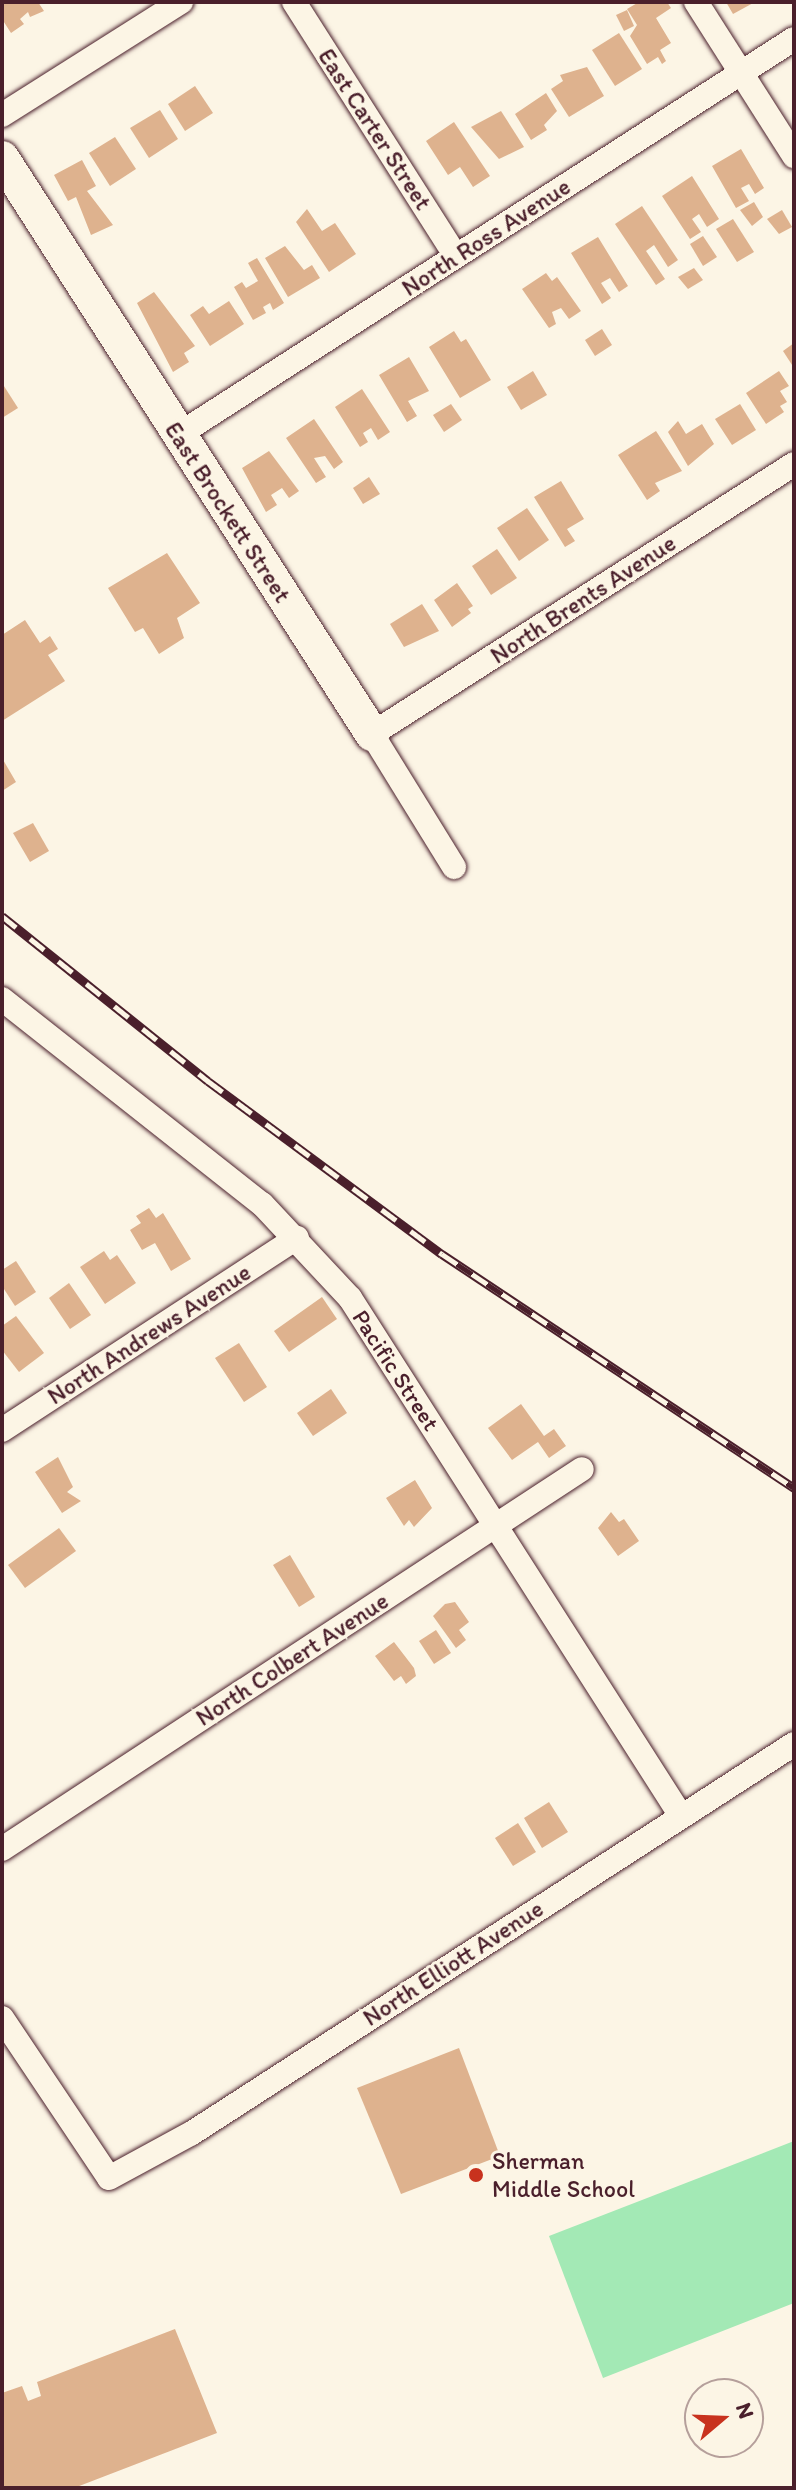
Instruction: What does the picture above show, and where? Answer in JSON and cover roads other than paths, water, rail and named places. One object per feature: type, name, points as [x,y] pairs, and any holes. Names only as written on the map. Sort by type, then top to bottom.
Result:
[{"type":"street","points":[[2,115],[181,2]]},
{"type":"street","name":"East Carter Street","points":[[294,2],[456,256]]},
{"type":"street","points":[[696,2],[794,156]]},
{"type":"street","name":"North Ross Avenue","points":[[178,435],[794,39]]},
{"type":"street","name":"East Brockett Street","points":[[2,158],[454,867]]},
{"type":"street","name":"North Brents Avenue","points":[[372,734],[794,464]]},
{"type":"street","name":"Pacific Street","points":[[6,1010],[262,1204],[350,1298],[681,1816]]},
{"type":"street","name":"North Andrews Avenue","points":[[2,1430],[297,1238]]},
{"type":"street","name":"North Colbert Avenue","points":[[2,1849],[582,1469]]},
{"type":"street","name":"North Elliott Avenue","points":[[2,2018],[109,2178],[192,2133],[794,1744]]},
{"type":"railway","points":[[2,916],[208,1081],[442,1254],[794,1488]]},
{"type":"place","name":"Sherman Middle School","points":[[476,2175]]}]
